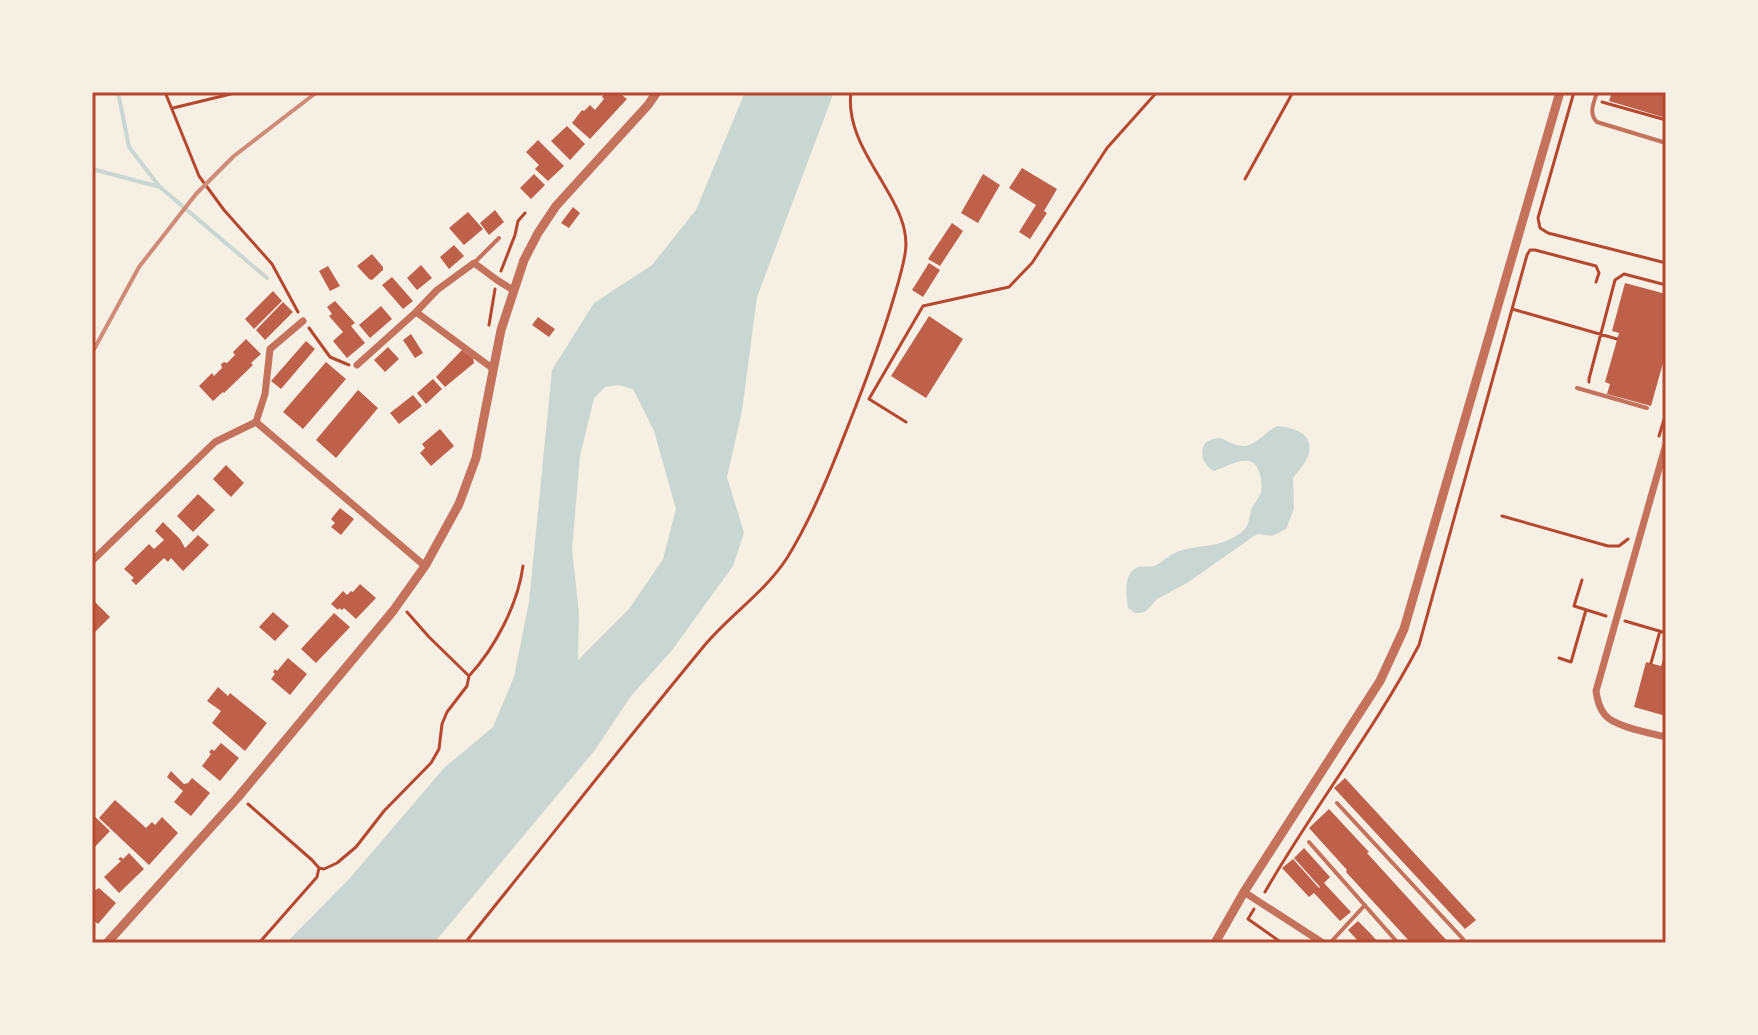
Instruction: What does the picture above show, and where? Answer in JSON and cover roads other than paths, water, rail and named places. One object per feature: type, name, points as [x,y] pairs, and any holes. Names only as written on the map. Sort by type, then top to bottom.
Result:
[{"type":"street","points":[[107,943],[239,796],[398,604],[425,566],[459,504],[476,458],[501,330],[524,260],[546,220],[657,92]]},
{"type":"street","points":[[1215,943],[1244,892],[1380,681],[1404,629],[1560,92]]},
{"type":"street","points":[[357,365],[437,290],[474,263],[513,290]]},
{"type":"street","points":[[416,312],[492,368]]},
{"type":"street","points":[[92,561],[215,442],[256,422],[265,394],[270,349],[303,321]]},
{"type":"street","points":[[256,422],[425,566]]},
{"type":"street","points":[[1662,444],[1596,691],[1602,713],[1612,722],[1666,737]]},
{"type":"street","points":[[1244,892],[1323,943]]},
{"type":"lane","points":[[1600,92],[1592,110],[1594,120],[1666,143]]},
{"type":"lane","points":[[474,263],[499,238]]},
{"type":"lane","points":[[1577,388],[1647,408]]},
{"type":"lane","points":[[1337,803],[1463,939],[1459,943]]},
{"type":"lane","points":[[1309,842],[1398,943]]},
{"type":"lane","points":[[1330,943],[1365,905]]},
{"type":"waterway","points":[[118,92],[129,147],[159,186]]},
{"type":"waterway","points":[[92,169],[160,187],[267,278]]},
{"type":"railway","points":[[92,353],[139,267],[196,194],[234,156],[317,92]]}]
